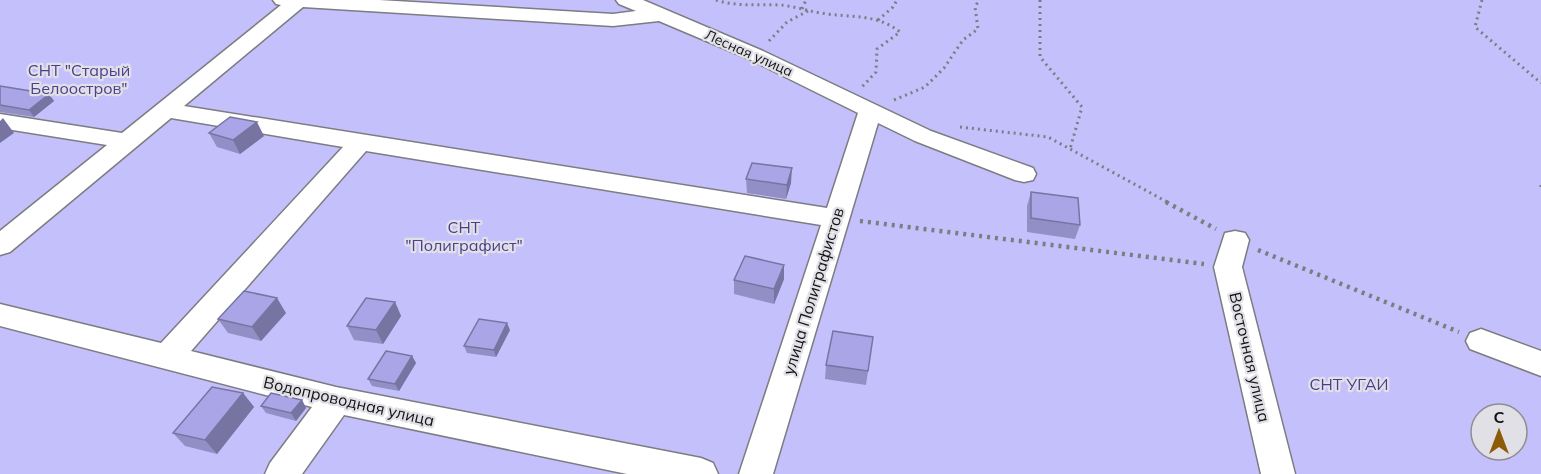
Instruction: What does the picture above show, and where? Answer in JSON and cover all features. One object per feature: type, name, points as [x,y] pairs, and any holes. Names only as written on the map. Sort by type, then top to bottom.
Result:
[{"type":"street","name":"Лесная улица","points":[[626,0],[756,55],[924,136],[1024,174]]},
{"type":"street","points":[[0,245],[166,110],[294,1],[613,20],[664,15]]},
{"type":"street","name":"улица Полиграфистов","points":[[756,474],[835,218],[860,104]]},
{"type":"street","points":[[166,110],[835,218]]},
{"type":"street","points":[[0,121],[127,141]]},
{"type":"street","points":[[167,357],[360,143]]},
{"type":"street","name":"Восточная улица","points":[[1231,253],[1278,474]]},
{"type":"street","name":"Водопроводная улица","points":[[0,315],[336,400],[701,474]]},
{"type":"street","points":[[1481,341],[1541,364]]},
{"type":"street","points":[[282,474],[336,400]]},
{"type":"path","points":[[716,0],[728,5],[775,4],[890,23],[900,32],[877,49],[876,72],[860,104]]},
{"type":"path","points":[[802,9],[806,0]]},
{"type":"path","points":[[878,20],[893,7],[897,0]]},
{"type":"path","points":[[860,104],[925,87],[944,68],[963,40],[978,29],[975,7],[979,0]]},
{"type":"path","points":[[1040,0],[1040,57],[1082,107],[1070,148]]},
{"type":"path","points":[[1482,0],[1475,27],[1541,83]]},
{"type":"path","points":[[756,55],[787,22],[809,11]]},
{"type":"path","points":[[958,127],[1048,137],[1070,148],[1231,253],[1481,341]]},
{"type":"path","points":[[835,218],[1231,253]]},
{"type":"green space","name":"СНТ \"Полиграфист\"","points":[[0,0],[1541,0],[1541,474],[0,474]]},
{"type":"building","points":[[0,86],[49,94],[29,110],[0,105]]},
{"type":"building","points":[[230,117],[257,122],[233,140],[209,133]]},
{"type":"building","points":[[752,163],[792,168],[787,185],[746,179]]},
{"type":"building","points":[[1031,192],[1078,198],[1080,225],[1031,218]]},
{"type":"building","points":[[745,256],[784,265],[774,289],[734,280]]},
{"type":"building","points":[[244,291],[277,298],[252,327],[218,319]]},
{"type":"building","points":[[366,298],[395,302],[376,330],[347,326]]},
{"type":"building","points":[[479,319],[507,323],[494,350],[464,346]]},
{"type":"building","points":[[833,331],[873,337],[868,371],[826,365]]},
{"type":"building","points":[[386,351],[412,356],[395,384],[368,379]]},
{"type":"building","points":[[212,387],[243,393],[205,440],[173,433]]},
{"type":"building","points":[[271,393],[302,400],[291,413],[261,406]]},
{"type":"park label","name":"СНТ \"Старый Белоостров\"","points":[[79,79]]},
{"type":"park label","name":"СНТ УГАИ","points":[[1349,384]]}]
